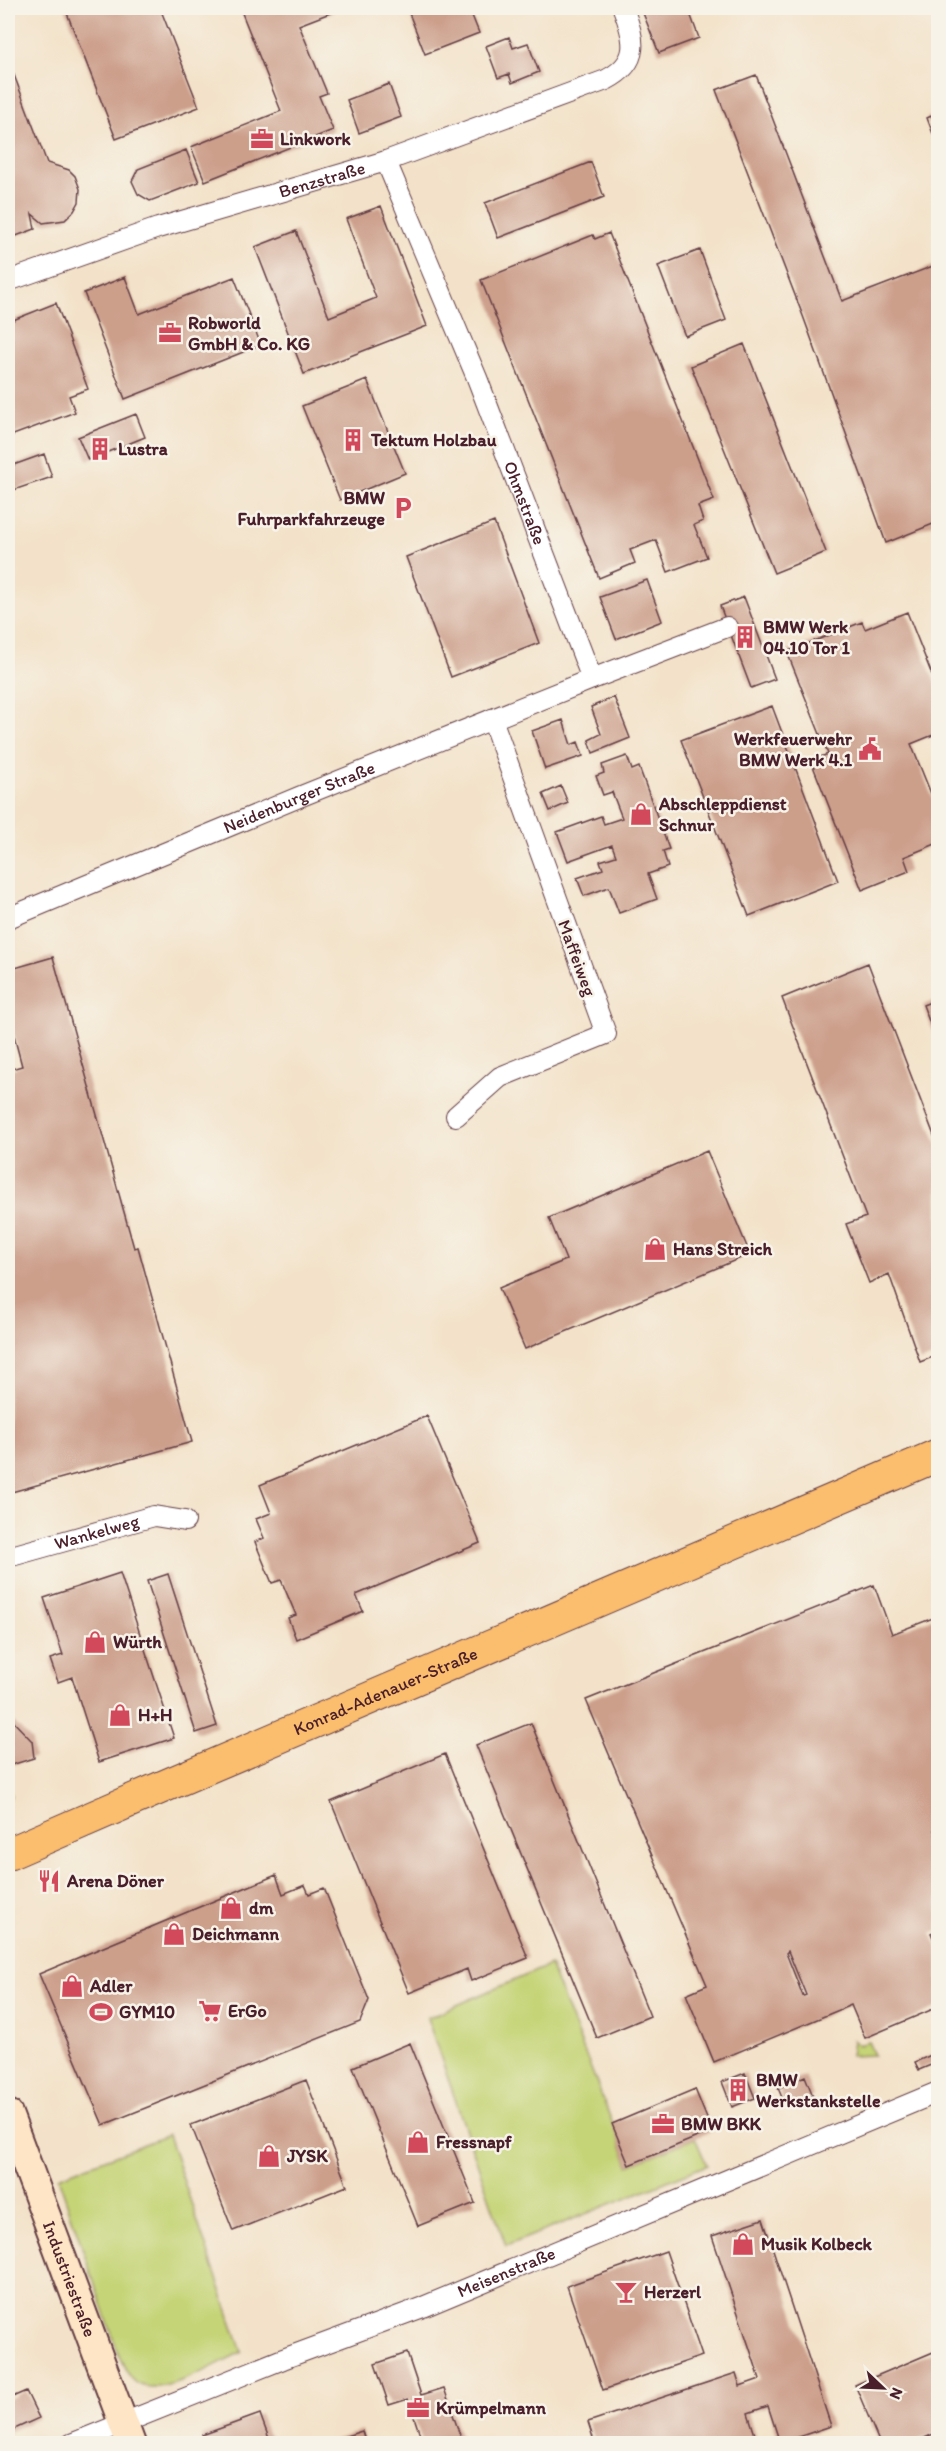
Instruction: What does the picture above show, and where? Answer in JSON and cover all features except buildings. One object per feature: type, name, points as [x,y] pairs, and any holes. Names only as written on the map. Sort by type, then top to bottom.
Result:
[{"type":"main road","name":"Konrad-Adenauer-Straße","points":[[8,1854],[324,1716],[939,1455]]},
{"type":"street","name":"Benzstraße","points":[[8,281],[158,228],[386,161],[606,81],[620,73],[629,63],[633,34],[623,8]]},
{"type":"street","name":"Ohmstraße","points":[[386,161],[477,378],[592,679]]},
{"type":"street","points":[[592,679],[727,627]]},
{"type":"street","name":"Neidenburger Straße","points":[[8,918],[592,679]]},
{"type":"street","name":"Maffeiweg","points":[[456,1116],[500,1077],[606,1034],[492,719]]},
{"type":"street","name":"Wankelweg","points":[[8,1557],[154,1516],[185,1521]]},
{"type":"street","name":"Meisenstraße","points":[[71,2444],[127,2433],[939,2091]]},
{"type":"street","name":"Industriestraße","points":[[8,2114],[127,2433]]},
{"type":"green space","points":[[550,1965],[629,2165],[695,2138],[707,2165],[506,2246],[427,2018]]},
{"type":"green space","points":[[853,2040],[858,2045],[868,2042],[874,2055],[851,2056]]},
{"type":"green space","points":[[168,2135],[242,2352],[180,2381],[154,2387],[143,2386],[135,2382],[120,2358],[58,2177]]},
{"type":"place","name":"Linkwork","points":[[262,139]]},
{"type":"place","name":"Robworld GmbH & Co. KG","points":[[170,333]]},
{"type":"place","name":"Tektum Holzbau","points":[[353,440]]},
{"type":"place","name":"Lustra","points":[[100,449]]},
{"type":"place","name":"BMW Fuhrparkfahrzeuge","points":[[403,508]]},
{"type":"place","name":"BMW Werk 04.10 Tor 1","points":[[745,637]]},
{"type":"place","name":"Werkfeuerwehr BMW Werk 4.1","points":[[870,749]]},
{"type":"place","name":"Abschleppdienst Schnur","points":[[641,814]]},
{"type":"place","name":"Hans Streich","points":[[655,1249]]},
{"type":"place","name":"Würth","points":[[95,1642]]},
{"type":"place","name":"H+H","points":[[120,1715]]},
{"type":"place","name":"Arena Döner","points":[[49,1881]]},
{"type":"place","name":"dm","points":[[231,1908]]},
{"type":"place","name":"Deichmann","points":[[174,1934]]},
{"type":"place","name":"Adler","points":[[72,1986]]},
{"type":"place","name":"ErGo","points":[[210,2011]]},
{"type":"place","name":"GYM10","points":[[101,2012]]},
{"type":"place","name":"BMW Werkstankstelle","points":[[738,2090]]},
{"type":"place","name":"BMW BKK","points":[[663,2124]]},
{"type":"place","name":"Fressnapf","points":[[418,2142]]},
{"type":"place","name":"JYSK","points":[[269,2156]]},
{"type":"place","name":"Musik Kolbeck","points":[[743,2244]]},
{"type":"place","name":"Herzerl","points":[[626,2292]]},
{"type":"place","name":"Krümpelmann","points":[[418,2408]]}]
